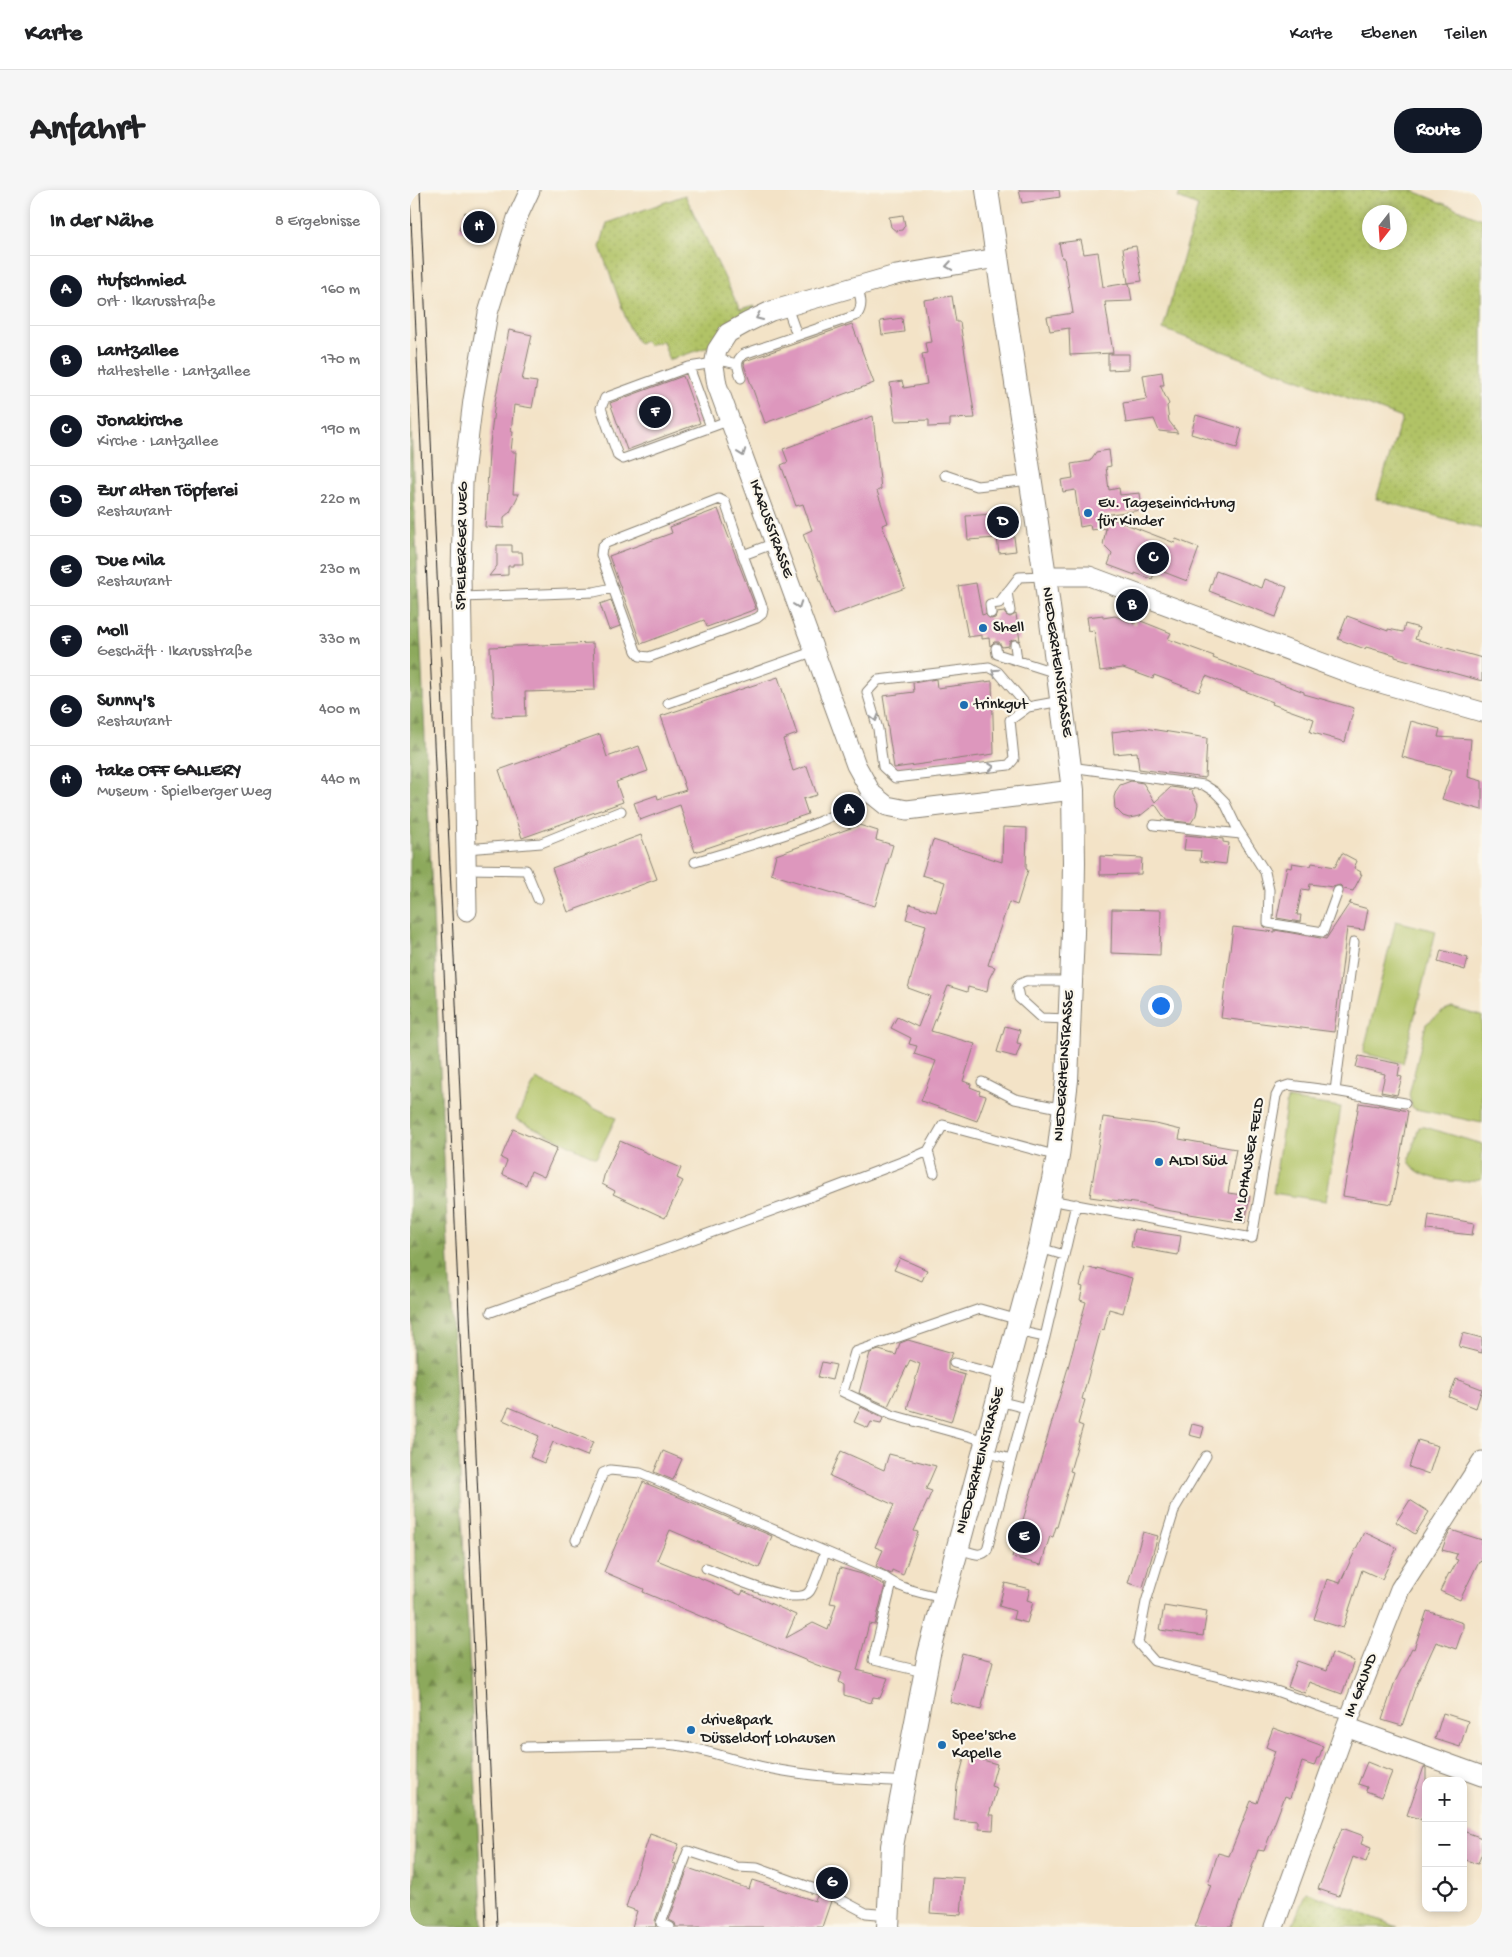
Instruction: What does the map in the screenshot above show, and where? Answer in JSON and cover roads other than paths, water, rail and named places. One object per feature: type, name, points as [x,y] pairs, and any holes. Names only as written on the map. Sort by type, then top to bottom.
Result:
[{"type":"street","name":"SPIELBERGER WEG","points":[[467,911],[462,597],[463,482],[472,400],[488,313],[518,218],[530,190]]},
{"type":"street","name":"NIEDERRHEINSTRASSE","points":[[889,1921],[892,1846],[926,1672],[944,1598],[1039,1247],[1058,1156],[1067,1080],[1072,981],[1073,790],[1044,576],[987,190]]},
{"type":"street","points":[[715,361],[718,350],[728,334],[771,311],[896,275],[997,258]]},
{"type":"street","name":"IKARUSSTRASSE","points":[[715,361],[717,385],[856,765],[872,794],[887,806],[907,810],[1073,790]]},
{"type":"street","points":[[1044,576],[1089,576],[1360,676],[1482,712]]},
{"type":"street","name":"IM GRUND","points":[[1274,1927],[1348,1721],[1400,1589],[1482,1461]]},
{"type":"street","points":[[1348,1721],[1482,1776]]},
{"type":"lane","points":[[741,378],[737,364],[738,359],[744,354],[857,315],[862,303],[857,286]]},
{"type":"lane","points":[[787,307],[797,335]]},
{"type":"lane","points":[[730,420],[623,460],[618,456],[601,408],[605,398],[689,367],[715,361],[737,364]]},
{"type":"lane","points":[[689,367],[711,427]]},
{"type":"lane","points":[[945,475],[977,486],[1030,480]]},
{"type":"lane","points":[[719,499],[725,502],[743,555],[763,609],[762,614],[758,618],[649,657],[640,656],[636,651],[601,556],[602,548],[606,543],[719,499]]},
{"type":"lane","points":[[743,555],[775,543]]},
{"type":"lane","points":[[996,613],[998,602],[1019,577],[1044,576]]},
{"type":"lane","points":[[462,597],[583,592],[612,588]]},
{"type":"lane","points":[[1007,592],[1010,611]]},
{"type":"lane","points":[[1015,645],[1017,660]]},
{"type":"lane","points":[[1000,647],[997,654],[1047,670],[1057,669]]},
{"type":"lane","points":[[668,703],[815,651]]},
{"type":"lane","points":[[1028,707],[998,672],[988,667],[878,680],[867,692],[878,729],[883,767],[895,778],[1009,765],[1014,759],[1010,720],[1028,707],[1061,701]]},
{"type":"lane","points":[[1070,767],[1204,785],[1215,792],[1224,801],[1241,834],[1265,872],[1269,890],[1268,923],[1323,932],[1338,891]]},
{"type":"lane","points":[[696,862],[812,824],[839,813],[872,794]]},
{"type":"lane","points":[[466,849],[541,843],[621,812]]},
{"type":"lane","points":[[1154,825],[1241,834]]},
{"type":"lane","points":[[466,869],[526,870],[538,899]]},
{"type":"lane","points":[[1354,942],[1335,1091],[1405,1103]]},
{"type":"lane","points":[[1070,1019],[1041,1018],[1019,998],[1017,988],[1020,984],[1027,981],[1072,981]]},
{"type":"lane","points":[[982,1082],[1015,1099],[1064,1109]]},
{"type":"lane","name":"IM LOHAUSER FELD","points":[[1050,1200],[1252,1238],[1276,1096],[1280,1088],[1289,1085],[1335,1091]]},
{"type":"lane","points":[[491,1312],[807,1198],[928,1151],[943,1125],[1058,1156]]},
{"type":"lane","points":[[928,1151],[934,1173]]},
{"type":"lane","points":[[958,1548],[980,1555],[987,1550],[1045,1337],[1076,1204]]},
{"type":"lane","points":[[1039,1247],[1064,1255]]},
{"type":"lane","points":[[1011,1459],[985,1446],[892,1415],[843,1392],[855,1352],[980,1309],[1045,1337]]},
{"type":"lane","points":[[954,1363],[1004,1376]]},
{"type":"lane","points":[[998,1401],[1026,1408]]},
{"type":"lane","points":[[1206,1456],[1175,1508],[1146,1602],[1138,1643],[1154,1661],[1276,1692],[1327,1709],[1348,1721]]},
{"type":"lane","points":[[576,1540],[603,1473],[610,1470],[640,1473],[883,1576],[892,1583],[912,1591],[944,1598]]},
{"type":"lane","points":[[706,1568],[784,1596],[802,1597],[809,1592],[825,1552]]},
{"type":"lane","points":[[892,1583],[873,1660],[926,1672]]},
{"type":"lane","points":[[525,1747],[685,1745],[722,1758],[780,1771],[904,1782]]},
{"type":"lane","points":[[670,1927],[661,1923],[688,1851],[737,1867],[758,1868],[834,1896],[866,1913],[889,1921]]},
{"type":"tram line","points":[[420,190],[497,1927]]},
{"type":"tram line","points":[[410,196],[486,1927]]},
{"type":"place","name":"take OFF GALLERY","points":[[479,227]]},
{"type":"place","name":"Moll","points":[[655,412]]},
{"type":"place","name":"Ev. Tageseinrichtung für Kinder","points":[[1088,513]]},
{"type":"place","name":"Zur alten Töpferei","points":[[1003,522]]},
{"type":"place","name":"Jonakirche","points":[[1153,558]]},
{"type":"place","name":"Lantzallee","points":[[1132,605]]},
{"type":"place","name":"Shell","points":[[983,628]]},
{"type":"place","name":"trinkgut","points":[[964,705]]},
{"type":"place","name":"Hufschmied","points":[[849,810]]},
{"type":"place","name":"ALDI Süd","points":[[1159,1162]]},
{"type":"place","name":"Due Mila","points":[[1024,1537]]},
{"type":"place","name":"drive&park Düsseldorf Lohausen","points":[[691,1730]]},
{"type":"place","name":"Spee'sche Kapelle","points":[[942,1745]]},
{"type":"place","name":"Sunny's","points":[[832,1883]]}]
